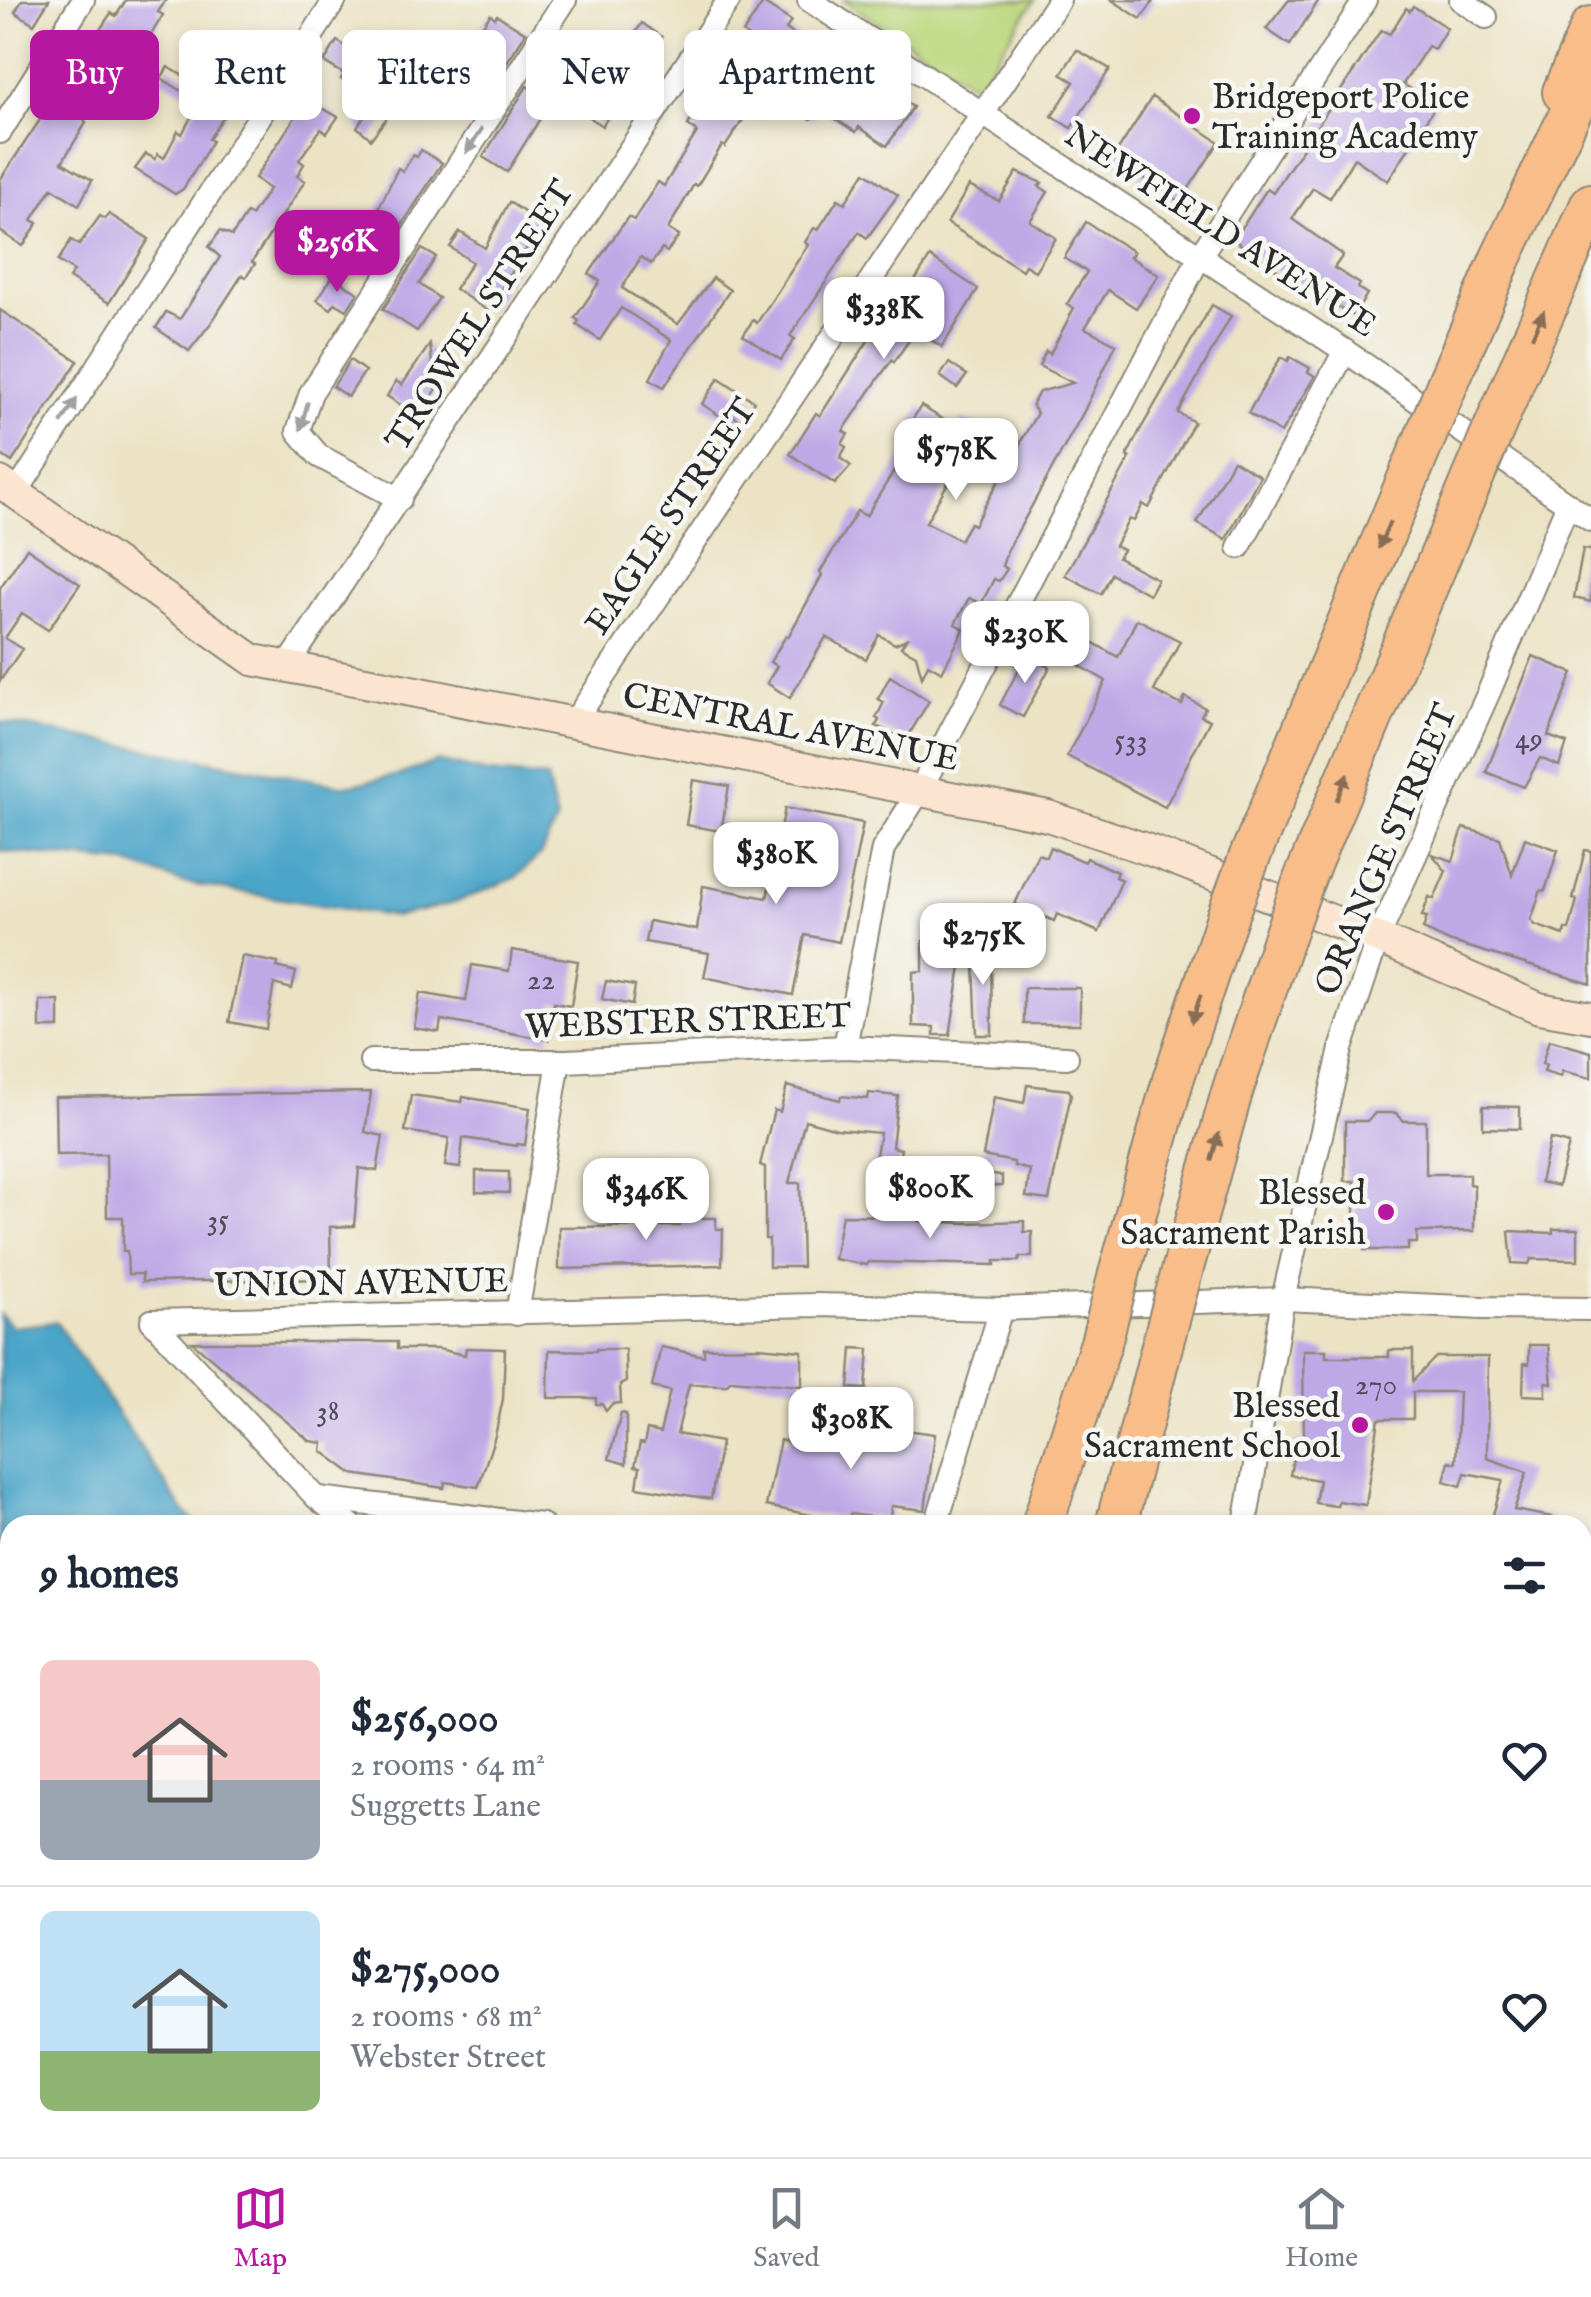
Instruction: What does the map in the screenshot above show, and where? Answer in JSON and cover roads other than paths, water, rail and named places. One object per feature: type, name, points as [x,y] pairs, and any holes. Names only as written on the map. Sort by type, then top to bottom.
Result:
[{"type":"highway","points":[[1472,328],[1591,27]]},
{"type":"highway","points":[[1057,1515],[1118,1274],[1178,1062],[1250,856],[1449,380],[1591,70]]},
{"type":"highway","points":[[1119,1515],[1232,1092],[1305,877],[1588,213]]},
{"type":"highway","points":[[1138,1515],[1163,1342]]},
{"type":"highway","points":[[1045,1515],[1101,1343]]},
{"type":"street","points":[[0,132],[83,0]]},
{"type":"street","points":[[8,487],[335,0]]},
{"type":"street","points":[[400,499],[319,456],[298,431],[302,414],[311,392],[565,0]]},
{"type":"street","name":"TROWEL STREET","points":[[286,668],[730,0]]},
{"type":"street","name":"NEWFIELD AVENUE","points":[[809,0],[1346,351],[1591,520]]},
{"type":"street","name":"EAGLE STREET","points":[[574,722],[1060,0]]},
{"type":"street","points":[[845,1048],[883,849],[920,790],[1200,256],[1365,0]]},
{"type":"street","points":[[1461,0],[1486,17]]},
{"type":"street","points":[[1240,547],[1346,351]]},
{"type":"street","name":"CENTRAL AVENUE","points":[[8,487],[253,660],[1048,816],[1152,851],[1378,938],[1539,1008],[1591,1017]]},
{"type":"street","name":"ORANGE STREET","points":[[1247,1515],[1283,1299],[1341,1049],[1378,938],[1496,678],[1567,506]]},
{"type":"street","name":"WEBSTER STREET","points":[[371,1060],[559,1061],[845,1048],[1067,1057]]},
{"type":"street","points":[[517,1314],[559,1061]]},
{"type":"street","name":"UNION AVENUE","points":[[316,1497],[152,1321],[816,1305],[1001,1309],[1283,1299],[1591,1309]]},
{"type":"street","points":[[939,1515],[1001,1309]]},
{"type":"street","points":[[316,1497],[338,1515]]},
{"type":"street","points":[[316,1497],[461,1515]]},
{"type":"water","points":[[0,722],[346,786],[399,775],[438,761],[488,773],[547,778],[557,820],[541,854],[515,878],[454,903],[395,917],[184,883],[126,863],[0,851]]},
{"type":"water","points":[[0,1314],[12,1327],[56,1322],[188,1515],[0,1515]]},
{"type":"place","name":"Bridgeport Police Training Academy","points":[[1192,116]]},
{"type":"place","name":"Blessed Sacrament Parish","points":[[1386,1212]]},
{"type":"place","name":"Blessed Sacrament School","points":[[1360,1425]]}]
